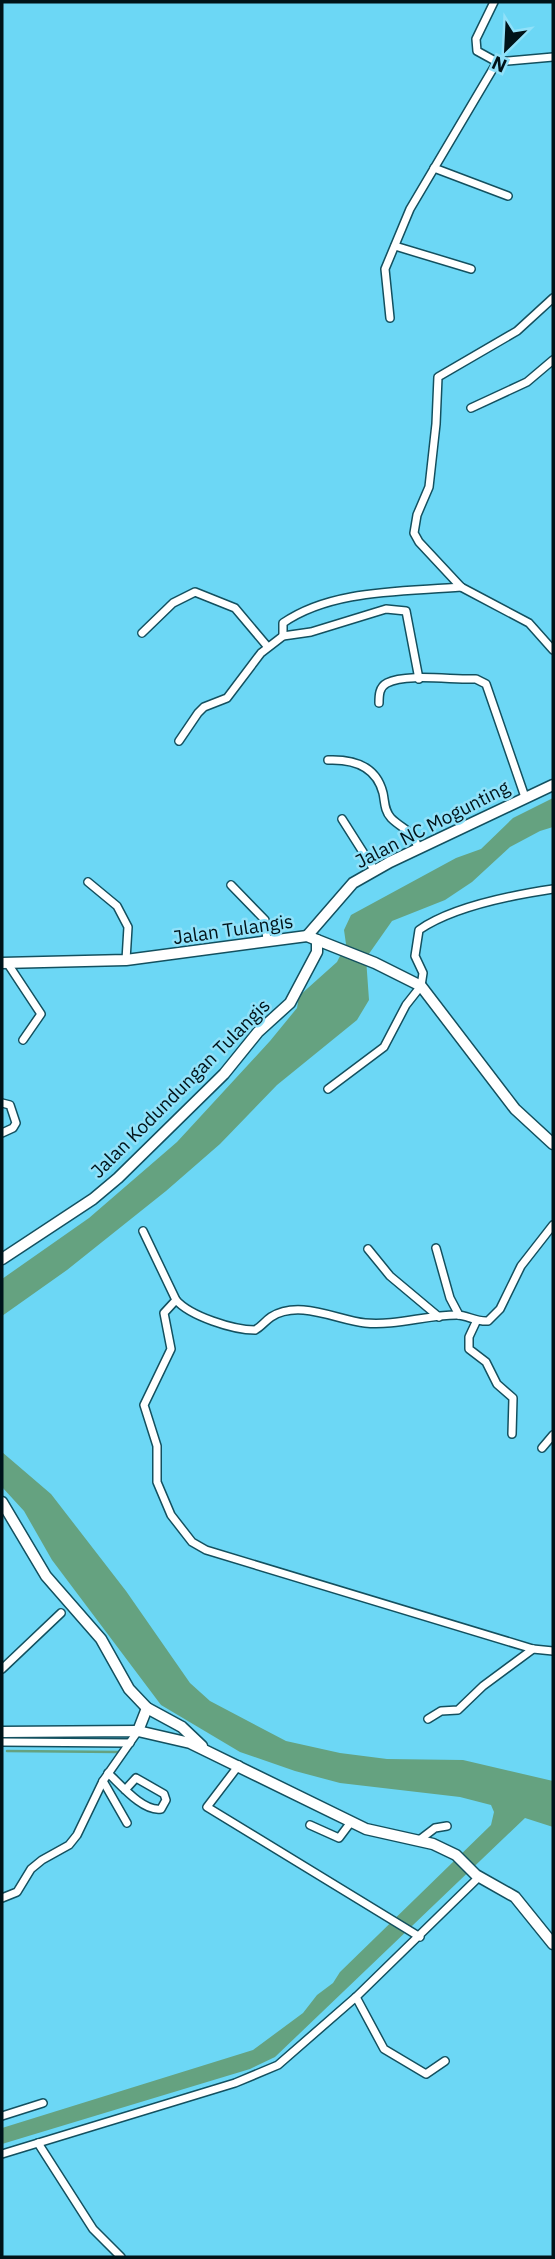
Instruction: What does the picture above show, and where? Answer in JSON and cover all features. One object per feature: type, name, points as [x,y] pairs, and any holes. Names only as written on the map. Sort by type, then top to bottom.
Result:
[{"type":"street","points":[[494,2],[475,46],[481,54],[497,62],[553,57]]},
{"type":"street","points":[[390,318],[385,269],[411,209],[497,62]]},
{"type":"street","points":[[434,168],[508,196]]},
{"type":"street","points":[[395,246],[471,269]]},
{"type":"street","points":[[553,298],[517,331],[441,373],[436,380],[436,424],[429,487],[417,515],[414,533],[419,542],[461,587],[529,623],[553,650]]},
{"type":"street","points":[[471,408],[527,382],[553,360]]},
{"type":"street","points":[[283,636],[283,622],[298,612],[328,601],[461,587]]},
{"type":"street","points":[[142,633],[173,603],[195,592],[235,608],[267,646]]},
{"type":"street","points":[[180,741],[204,707],[230,694],[267,646],[283,636],[311,632],[364,614],[402,608],[407,613],[419,679]]},
{"type":"street","points":[[379,703],[382,688],[386,683],[419,679],[476,679],[486,684],[525,797]]},
{"type":"street","points":[[328,760],[355,761],[365,768],[383,791],[385,808],[392,819],[412,831],[418,849]]},
{"type":"street","name":"Jalan NC Mogunting","points":[[312,938],[353,884],[418,849],[553,785]]},
{"type":"street","points":[[342,819],[375,871]]},
{"type":"street","points":[[88,882],[117,906],[128,927],[126,960]]},
{"type":"street","points":[[232,885],[265,920],[267,941]]},
{"type":"street","points":[[328,1089],[384,1047],[406,1005],[421,986],[424,978],[415,956],[419,930],[432,921],[497,900],[553,889]]},
{"type":"street","name":"Jalan Tulangis","points":[[5,964],[126,960],[195,954],[267,941],[312,938],[375,963],[421,986],[515,1109],[553,1144]]},
{"type":"street","name":"Jalan Kodundungan Tulangis","points":[[2,1259],[93,1199],[149,1150],[224,1074],[258,1032],[290,1003],[317,952],[312,938]]},
{"type":"street","points":[[5,964],[41,1013],[23,1040]]},
{"type":"street","points":[[2,1103],[10,1105],[16,1123],[13,1128],[2,1133]]},
{"type":"street","points":[[143,1231],[176,1300],[189,1312],[248,1330],[262,1327],[271,1316],[290,1311],[336,1314],[363,1323],[388,1324],[459,1315],[476,1322],[488,1321],[500,1308],[521,1266],[553,1225]]},
{"type":"street","points":[[436,1248],[450,1297],[459,1315]]},
{"type":"street","points":[[368,1250],[390,1276],[439,1317]]},
{"type":"street","points":[[176,1300],[164,1313],[170,1354],[144,1405],[157,1446],[157,1482],[171,1515],[192,1542],[206,1550],[533,1649],[553,1651]]},
{"type":"street","points":[[476,1322],[469,1337],[469,1349],[486,1362],[497,1384],[513,1398],[512,1434]]},
{"type":"street","points":[[542,1448],[553,1435]]},
{"type":"street","points":[[2,1502],[38,1565],[101,1639],[129,1689],[147,1708],[182,1727],[206,1750]]},
{"type":"street","points":[[2,1669],[61,1613]]},
{"type":"street","points":[[428,1719],[441,1711],[458,1710],[533,1649]]},
{"type":"street","points":[[2,1898],[17,1892],[31,1869],[41,1860],[69,1846],[78,1835],[103,1781],[138,1731],[147,1708]]},
{"type":"street","points":[[2,1732],[138,1731],[174,1738],[206,1750],[381,1835],[418,1842],[456,1855],[478,1876],[515,1897],[552,1941]]},
{"type":"street","points":[[2,1742],[130,1743]]},
{"type":"street","points":[[239,1765],[207,1807],[417,1935]]},
{"type":"street","points":[[108,1773],[125,1790],[156,1811],[161,1810],[166,1800],[164,1794],[136,1778],[125,1790]]},
{"type":"street","points":[[103,1781],[127,1823]]},
{"type":"street","points":[[310,1825],[339,1838],[351,1822]]},
{"type":"street","points":[[418,1842],[435,1828],[447,1826]]},
{"type":"street","points":[[2,2154],[265,2072],[289,2057],[356,1997],[478,1876]]},
{"type":"street","points":[[356,1997],[390,2054],[426,2074],[445,2061]]},
{"type":"street","points":[[2,2116],[43,2103]]},
{"type":"street","points":[[38,2143],[93,2229],[121,2257]]},
{"type":"shaded area","points":[[553,798],[553,827],[510,847],[472,882],[445,900],[392,921],[366,958],[369,1000],[357,1020],[277,1085],[220,1144],[166,1191],[67,1270],[2,1316],[2,1279],[89,1218],[177,1142],[270,1041],[297,1008],[299,996],[337,962],[346,944],[344,930],[351,915],[456,858],[481,849],[513,818]]},
{"type":"shaded area","points":[[2,1452],[51,1494],[126,1591],[190,1683],[210,1701],[286,1741],[340,1753],[387,1759],[463,1760],[553,1781],[553,1827],[525,1818],[275,2057],[250,2069],[2,2144],[2,2128],[253,2050],[303,2013],[317,1995],[333,1983],[340,1972],[491,1825],[494,1812],[491,1805],[460,1797],[340,1783],[295,1771],[240,1752],[161,1705],[52,1560],[24,1511],[2,1487]]},
{"type":"waterway","points":[[7,1751],[119,1752]]}]
